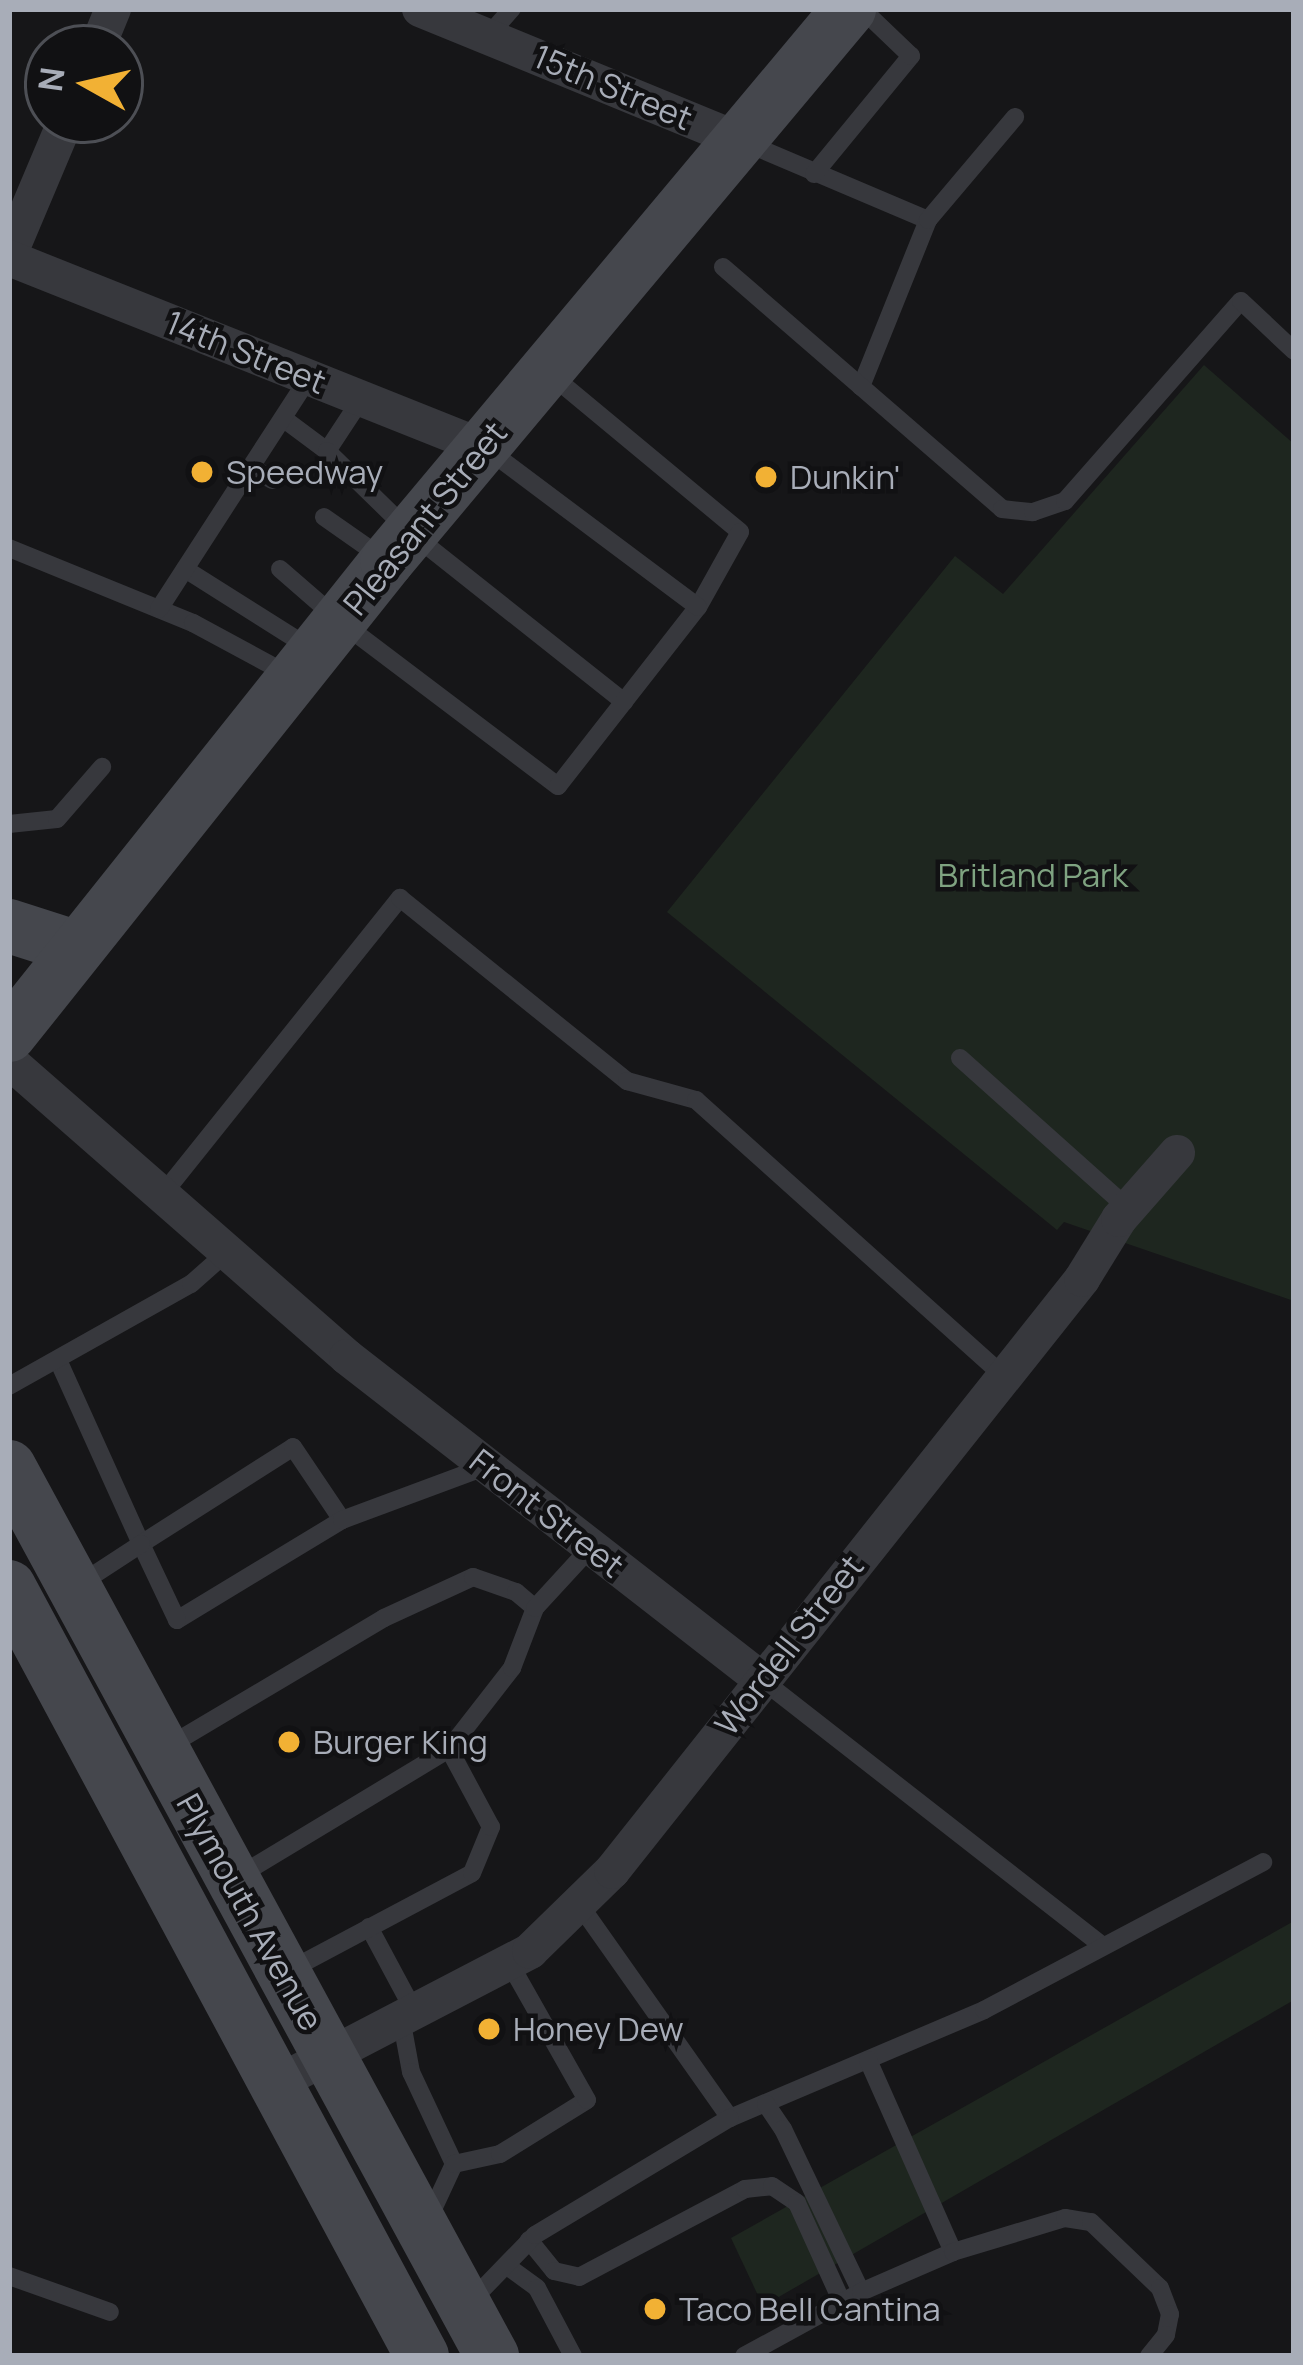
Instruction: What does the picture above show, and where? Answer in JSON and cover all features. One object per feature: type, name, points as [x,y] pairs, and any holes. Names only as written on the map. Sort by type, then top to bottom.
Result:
[{"type":"main road","name":"Pleasant Street","points":[[9,1035],[399,547],[849,9]]},
{"type":"main road","points":[[9,926],[77,948]]},
{"type":"main road","name":"Plymouth Avenue","points":[[9,1467],[492,2356]]},
{"type":"main road","name":"Plymouth Avenue","points":[[15,1605],[422,2356]]},
{"type":"street","name":"15th Street","points":[[420,9],[501,22],[740,140]]},
{"type":"street","points":[[9,256],[56,144]]},
{"type":"street","name":"14th Street","points":[[9,256],[483,446]]},
{"type":"street","name":"Front Street","points":[[9,1061],[347,1357],[761,1678]]},
{"type":"street","name":"Wordell Street","points":[[275,2084],[530,1951],[612,1871],[1082,1279],[1128,1208],[1178,1153]]},
{"type":"lane","points":[[814,174],[911,56],[862,9]]},
{"type":"lane","points":[[861,387],[928,220],[1015,116]]},
{"type":"lane","points":[[740,140],[928,220]]},
{"type":"lane","points":[[723,268],[1002,508],[1033,512],[1065,501],[1241,301],[1294,351]]},
{"type":"lane","points":[[185,569],[316,650],[558,786],[698,607],[740,532],[547,370]]},
{"type":"lane","points":[[159,609],[226,521],[252,467],[309,377]]},
{"type":"lane","points":[[327,451],[362,398]]},
{"type":"lane","points":[[284,419],[327,451],[399,547]]},
{"type":"lane","points":[[483,446],[698,607]]},
{"type":"lane","points":[[252,467],[272,480]]},
{"type":"lane","points":[[324,517],[399,547],[624,702]]},
{"type":"lane","points":[[9,548],[159,609],[316,650]]},
{"type":"lane","points":[[280,568],[316,650]]},
{"type":"lane","points":[[9,824],[57,819],[102,766]]},
{"type":"lane","points":[[162,1195],[400,898],[627,1081],[696,1100],[1004,1376]]},
{"type":"lane","points":[[960,1058],[1128,1208]]},
{"type":"lane","points":[[9,1386],[191,1284],[227,1252]]},
{"type":"lane","points":[[58,1360],[177,1620],[342,1520],[488,1466]]},
{"type":"lane","points":[[74,1587],[292,1447],[342,1520]]},
{"type":"lane","points":[[233,1879],[449,1749],[512,1668],[535,1608],[591,1546]]},
{"type":"lane","points":[[162,1750],[384,1618],[472,1577],[516,1592],[535,1608]]},
{"type":"lane","name":"Front Street","points":[[761,1678],[1102,1945]]},
{"type":"lane","points":[[284,1973],[472,1873],[491,1827],[449,1749]]},
{"type":"lane","points":[[465,2307],[530,2240],[608,2187],[730,2118],[984,2010],[1264,1862]]},
{"type":"lane","points":[[579,1904],[730,2118]]},
{"type":"lane","points":[[369,1928],[407,2014],[411,2072],[454,2164]]},
{"type":"lane","points":[[454,2164],[500,2154],[587,2100],[509,1962]]},
{"type":"lane","points":[[868,2060],[953,2252]]},
{"type":"lane","points":[[766,2104],[861,2292]]},
{"type":"lane","points":[[423,2230],[454,2164]]},
{"type":"lane","points":[[530,2240],[554,2271],[579,2277],[746,2188],[772,2186],[797,2203],[842,2302]]},
{"type":"lane","points":[[744,2356],[861,2292],[953,2252],[1053,2221],[1091,2222],[1160,2288],[1170,2314],[1166,2335],[1149,2356]]},
{"type":"lane","points":[[507,2266],[537,2288],[573,2356]]},
{"type":"lane","points":[[9,2276],[110,2312]]},
{"type":"green space","name":"Britland Park","points":[[1204,365],[1294,444],[1294,1301],[1064,1222],[1057,1230],[667,912],[955,556],[1003,594]]},
{"type":"green space","points":[[1294,1921],[1294,2000],[763,2306],[731,2238]]},
{"type":"place","name":"Speedway","points":[[202,472]]},
{"type":"place","name":"Dunkin'","points":[[766,477]]},
{"type":"place","name":"Burger King","points":[[289,1742]]},
{"type":"place","name":"Honey Dew","points":[[489,2029]]},
{"type":"place","name":"Taco Bell Cantina","points":[[655,2309]]}]
